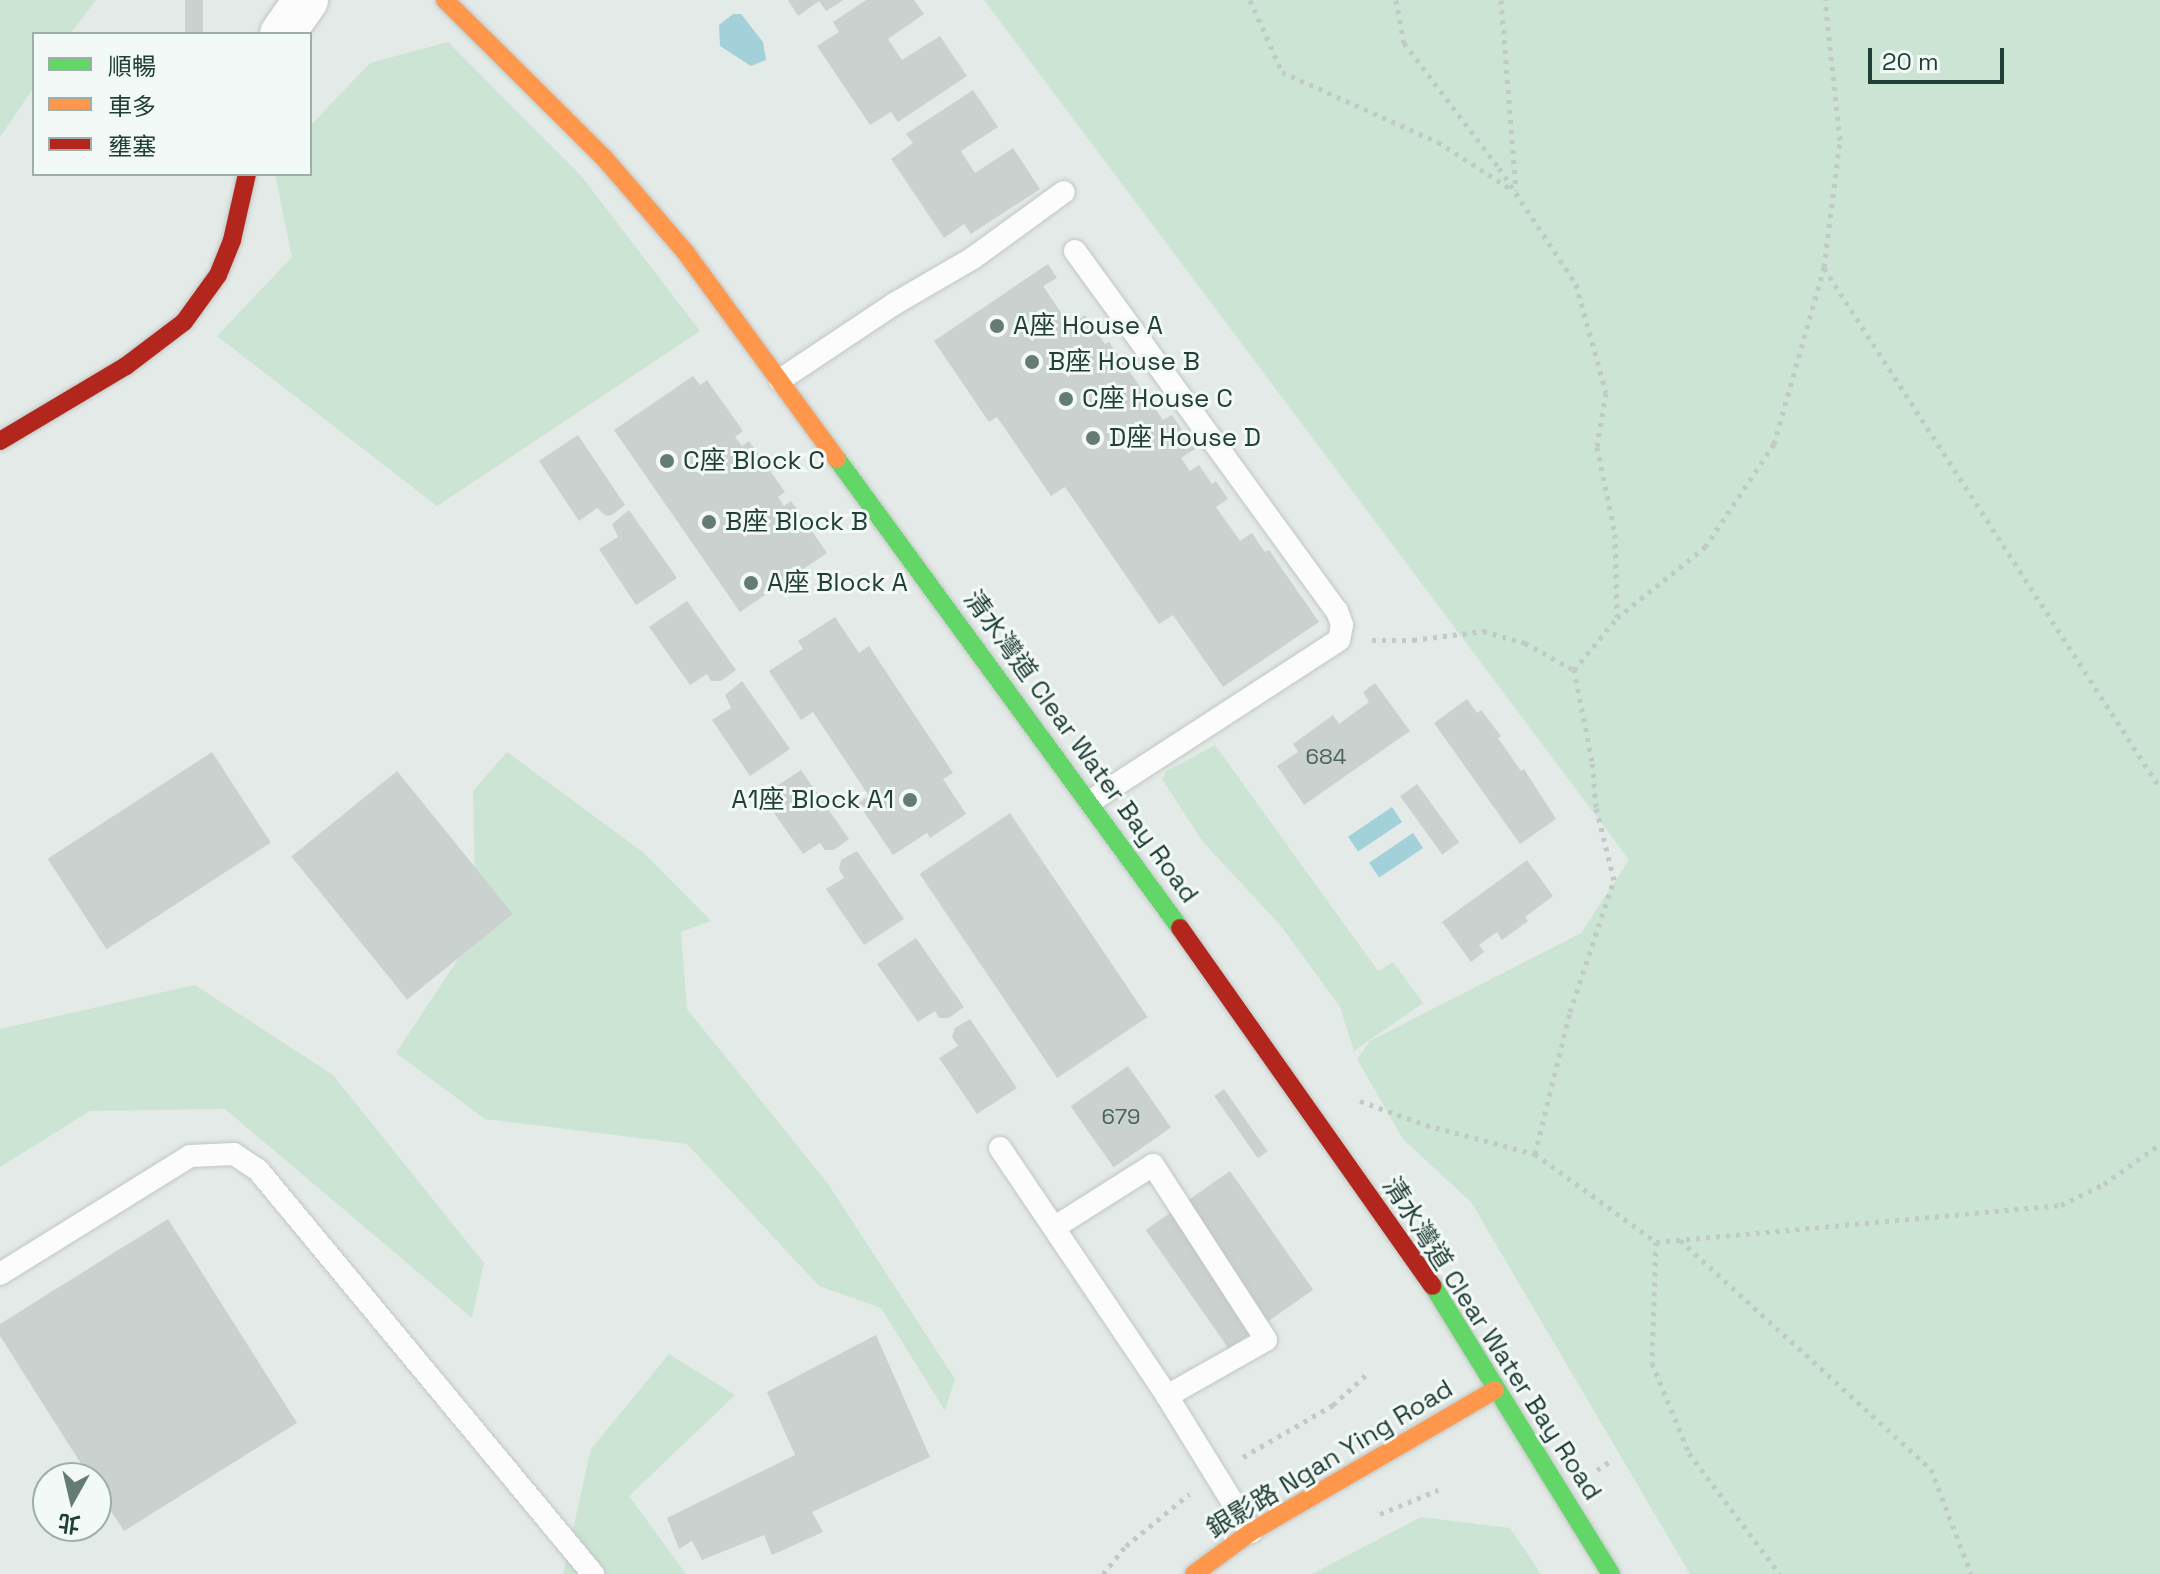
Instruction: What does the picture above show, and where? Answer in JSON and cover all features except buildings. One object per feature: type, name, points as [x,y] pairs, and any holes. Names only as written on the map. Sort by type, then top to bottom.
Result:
[{"type":"main road","name":"清水灣道 Clear Water Bay Road","points":[[445,0],[643,200],[780,380],[1090,802],[1437,1292],[1611,1574]]},
{"type":"main road","points":[[0,441],[126,366],[184,322],[218,275],[232,240],[247,176]]},
{"type":"main road","name":"銀影路 Ngan Ying Road","points":[[1194,1574],[1251,1532],[1495,1390]]},
{"type":"street","points":[[283,32],[306,0]]},
{"type":"lane","points":[[780,380],[894,304],[973,258],[1064,192]]},
{"type":"lane","points":[[1075,251],[1337,611],[1342,625],[1339,640],[1090,802]]},
{"type":"lane","points":[[1000,1148],[1167,1396],[1251,1532]]},
{"type":"lane","points":[[0,1274],[190,1156],[234,1154],[258,1170],[593,1574]]},
{"type":"lane","points":[[1055,1227],[1153,1165],[1266,1340],[1167,1396]]},
{"type":"path","points":[[1250,0],[1282,72],[1438,142],[1516,191]]},
{"type":"path","points":[[1396,0],[1404,43],[1516,191],[1576,284],[1606,393],[1597,447],[1615,534],[1617,618]]},
{"type":"path","points":[[1501,0],[1516,191]]},
{"type":"path","points":[[1574,670],[1617,618],[1705,547],[1774,444],[1824,267],[1840,140],[1825,0]]},
{"type":"path","points":[[1824,267],[2160,788]]},
{"type":"path","points":[[1339,640],[1413,640],[1483,631],[1525,643],[1574,670],[1592,761],[1596,807],[1614,880],[1570,1012],[1535,1154]]},
{"type":"path","points":[[1359,1101],[1426,1125],[1535,1154],[1656,1242],[1841,1228],[2061,1205],[2104,1184],[2160,1144]]},
{"type":"path","points":[[1680,1239],[1931,1469],[1971,1574]]},
{"type":"path","points":[[1656,1242],[1652,1363],[1689,1453],[1780,1574]]},
{"type":"green space","points":[[0,0],[96,0],[72,32],[32,32],[32,90],[0,137]]},
{"type":"green space","points":[[984,0],[2160,0],[2160,1574],[1690,1574],[1471,1202],[1403,1139],[1357,1059],[1370,1041],[1581,933],[1629,860]]},
{"type":"green space","points":[[448,42],[582,177],[700,331],[437,506],[217,336],[292,257],[275,176],[312,176],[312,124],[370,63]]},
{"type":"green space","points":[[1215,745],[1378,971],[1393,962],[1423,1003],[1354,1051],[1340,1007],[1281,926],[1203,842],[1162,779],[1167,771]]},
{"type":"green space","points":[[507,752],[644,853],[711,921],[681,932],[687,1009],[828,1184],[955,1379],[945,1411],[881,1308],[819,1286],[687,1144],[485,1119],[396,1053],[476,932],[473,791]]},
{"type":"green space","points":[[195,985],[333,1075],[484,1263],[472,1318],[225,1109],[90,1111],[0,1167],[0,1029]]},
{"type":"green space","points":[[669,1354],[735,1395],[629,1496],[686,1574],[563,1574],[591,1449]]},
{"type":"green space","points":[[1421,1517],[1510,1528],[1541,1574],[1312,1574]]},
{"type":"water","points":[[733,14],[741,14],[763,42],[766,60],[751,66],[720,46],[719,25]]},
{"type":"water","points":[[1392,807],[1402,822],[1358,852],[1348,837]]},
{"type":"water","points":[[1413,833],[1423,848],[1379,878],[1369,863]]},
{"type":"traffic: fast","points":[[837,459],[1180,928]]},
{"type":"traffic: fast","points":[[1433,1286],[1611,1574]]},
{"type":"traffic: slow","points":[[445,0],[605,159],[686,253],[837,459]]},
{"type":"traffic: slow","points":[[1194,1574],[1251,1532],[1495,1390]]},
{"type":"traffic: jam","points":[[0,441],[126,366],[184,322],[218,275],[232,240],[247,176]]},
{"type":"traffic: jam","points":[[1180,928],[1433,1286]]},
{"type":"place","name":"A座 House A","points":[[997,326]]},
{"type":"place","name":"B座 House B","points":[[1032,362]]},
{"type":"place","name":"C座 House C","points":[[1066,399]]},
{"type":"place","name":"D座 House D","points":[[1093,438]]},
{"type":"place","name":"C座 Block C","points":[[667,461]]},
{"type":"place","name":"B座 Block B","points":[[709,522]]},
{"type":"place","name":"A座 Block A","points":[[751,583]]},
{"type":"place","name":"A1座 Block A1","points":[[910,800]]}]
